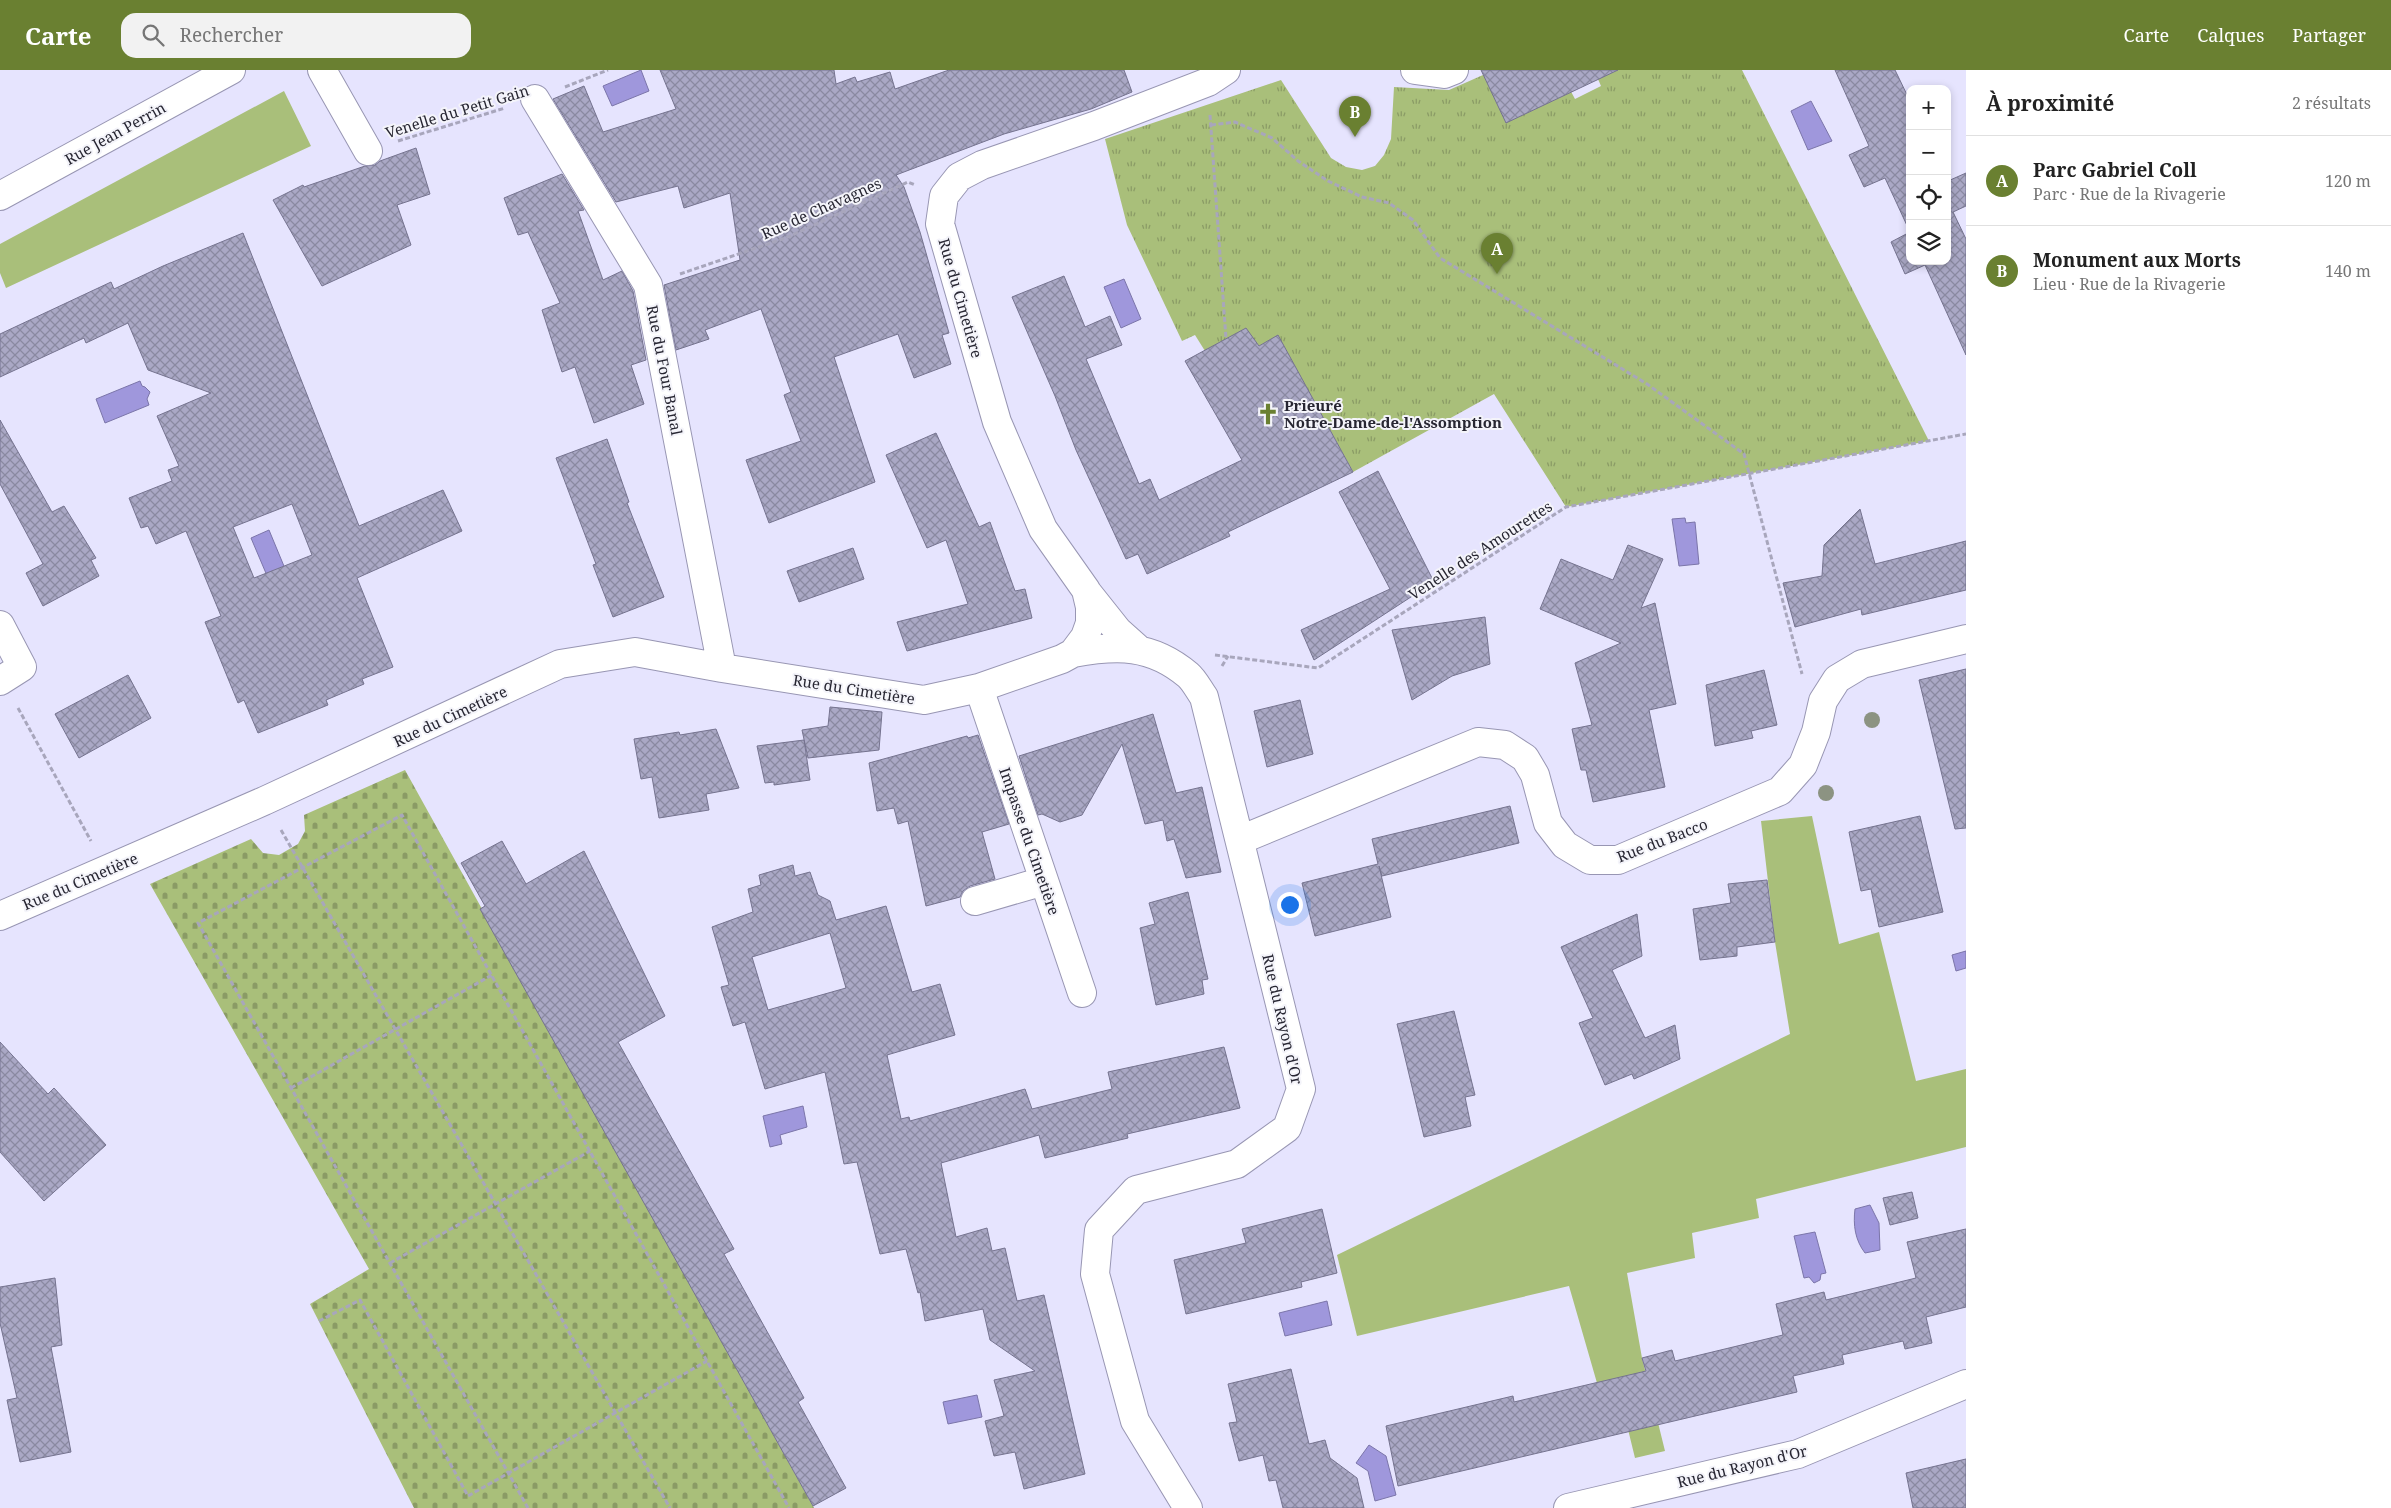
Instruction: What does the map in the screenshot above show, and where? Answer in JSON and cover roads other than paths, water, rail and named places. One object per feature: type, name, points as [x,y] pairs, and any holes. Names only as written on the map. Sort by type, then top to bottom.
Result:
[{"type":"street","name":"Rue Jean Perrin","points":[[0,196],[230,70]]},
{"type":"street","points":[[322,70],[368,151]]},
{"type":"street","points":[[1415,70],[1444,74],[1454,70]]},
{"type":"street","name":"Rue du Cimetière","points":[[0,916],[264,801],[560,664],[635,652],[722,668],[924,700],[979,688],[1062,659],[1073,653],[1085,637],[1090,623],[1090,607],[1086,590],[1043,528],[997,422],[940,224],[944,196],[959,177],[982,165],[1106,122],[1217,76]]},
{"type":"street","name":"Rue du Four Banal","points":[[535,99],[648,285],[722,668]]},
{"type":"street","points":[[1086,590],[1118,631],[1137,648]]},
{"type":"street","points":[[0,625],[22,667],[1,680]]},
{"type":"street","name":"Rue du Bacco","points":[[1240,840],[1478,742],[1505,745],[1525,758],[1535,775],[1548,823],[1564,845],[1590,860],[1618,860],[1780,791],[1803,765],[1816,732],[1823,701],[1838,679],[1862,664],[1966,638]]},
{"type":"street","name":"Rue du Rayon d'Or","points":[[1073,653],[1106,647],[1137,648],[1163,660],[1188,675],[1204,697],[1301,1089],[1287,1128],[1237,1164],[1136,1190],[1099,1230],[1095,1274],[1135,1421],[1188,1508]]},
{"type":"street","name":"Impasse du Cimetière","points":[[979,688],[1082,993]]},
{"type":"street","points":[[975,900],[1044,881]]},
{"type":"street","name":"Rue du Rayon d'Or","points":[[1568,1508],[1798,1454],[1966,1384]]},
{"type":"place","name":"Monument aux Morts","points":[[1355,137]]},
{"type":"place","name":"Parc Gabriel Coll","points":[[1497,274]]},
{"type":"place","name":"Prieuré Notre-Dame-de-l'Assomption","points":[[1268,414]]}]
